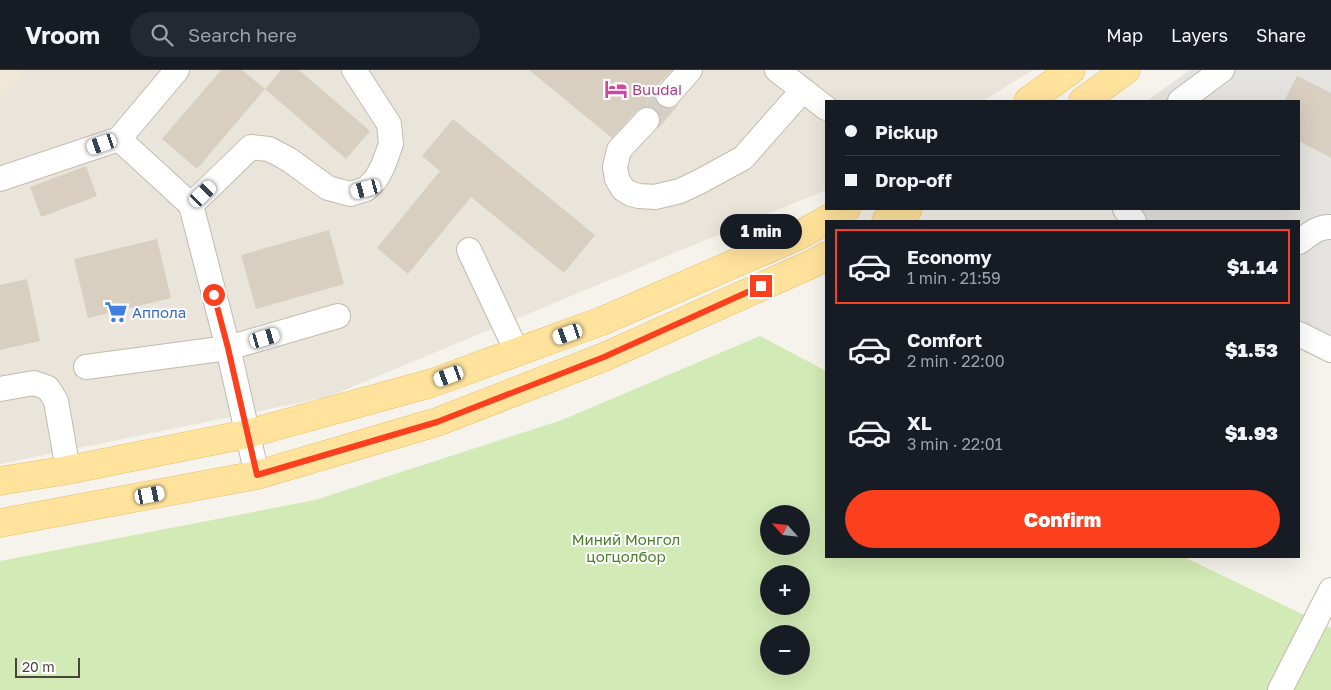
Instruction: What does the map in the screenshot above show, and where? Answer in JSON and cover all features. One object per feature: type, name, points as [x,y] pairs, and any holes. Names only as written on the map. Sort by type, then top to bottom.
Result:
[{"type":"main road","points":[[1029,100],[1071,70]]},
{"type":"main road","points":[[1084,100],[1126,70]]},
{"type":"main road","points":[[826,220],[844,210]]},
{"type":"main road","points":[[888,220],[906,210]]},
{"type":"main road","points":[[0,481],[68,470],[247,434],[432,383],[602,322],[789,240],[825,220]]},
{"type":"main road","points":[[0,523],[257,475],[437,422],[604,357],[825,257]]},
{"type":"lane","points":[[0,179],[120,139],[177,70]]},
{"type":"lane","points":[[190,205],[251,147],[269,148],[288,159],[328,188],[350,194],[366,189],[376,179],[391,144],[389,124],[354,70]]},
{"type":"lane","points":[[668,95],[690,70]]},
{"type":"lane","points":[[776,70],[825,107]]},
{"type":"lane","points":[[1181,100],[1222,70]]},
{"type":"lane","points":[[647,120],[619,150],[615,167],[617,179],[623,189],[639,196],[655,197],[680,191],[743,158],[803,90]]},
{"type":"lane","points":[[120,139],[190,205],[228,348],[257,475]]},
{"type":"lane","points":[[1300,241],[1318,228],[1331,227]]},
{"type":"lane","points":[[470,250],[517,352]]},
{"type":"lane","points":[[86,367],[228,348],[338,316]]},
{"type":"lane","points":[[1300,334],[1331,350]]},
{"type":"lane","points":[[0,390],[34,383],[48,388],[56,401],[68,470]]},
{"type":"lane","points":[[1280,690],[1331,590]]},
{"type":"shaded area","points":[[0,70],[1033,70],[985,100],[825,100],[825,190],[328,397],[0,464]]},
{"type":"shaded area","points":[[0,70],[18,70],[23,74],[0,100]]},
{"type":"shaded area","points":[[1190,70],[1331,70],[1331,358],[1300,342],[1300,220],[1119,220],[1112,210],[1300,210],[1300,100],[1148,100]]},
{"type":"green space","name":"Миний Монгол цогцолбор","points":[[760,336],[825,370],[825,558],[1186,558],[1331,628],[1331,690],[0,690],[0,561],[315,500],[562,420]]},
{"type":"building","points":[[221,70],[242,70],[265,89],[197,169],[162,139]]},
{"type":"building","points":[[281,70],[299,70],[370,131],[346,159],[265,89]]},
{"type":"building","points":[[529,70],[672,70],[657,86],[655,99],[659,105],[665,108],[672,108],[679,104],[658,129],[660,116],[657,110],[651,107],[643,107],[612,138]]},
{"type":"building","points":[[1297,76],[1331,93],[1331,158],[1300,142],[1300,100],[1285,100]]},
{"type":"building","points":[[453,119],[595,235],[564,273],[471,197],[408,274],[377,248],[440,171],[422,156]]},
{"type":"building","points":[[86,166],[97,196],[41,217],[30,187]]},
{"type":"building","points":[[329,230],[344,284],[256,309],[241,255]]},
{"type":"building","points":[[157,239],[171,298],[88,318],[74,259]]},
{"type":"building","points":[[27,279],[40,341],[0,350],[0,285]]},
{"type":"tunnel","points":[[647,120],[668,95]]},
{"type":"place","name":"Buudai","points":[[616,89]]},
{"type":"place","name":"Аппола","points":[[116,312]]},
{"type":"route","points":[[214,295],[257,475],[437,422],[604,357],[761,286]]}]
